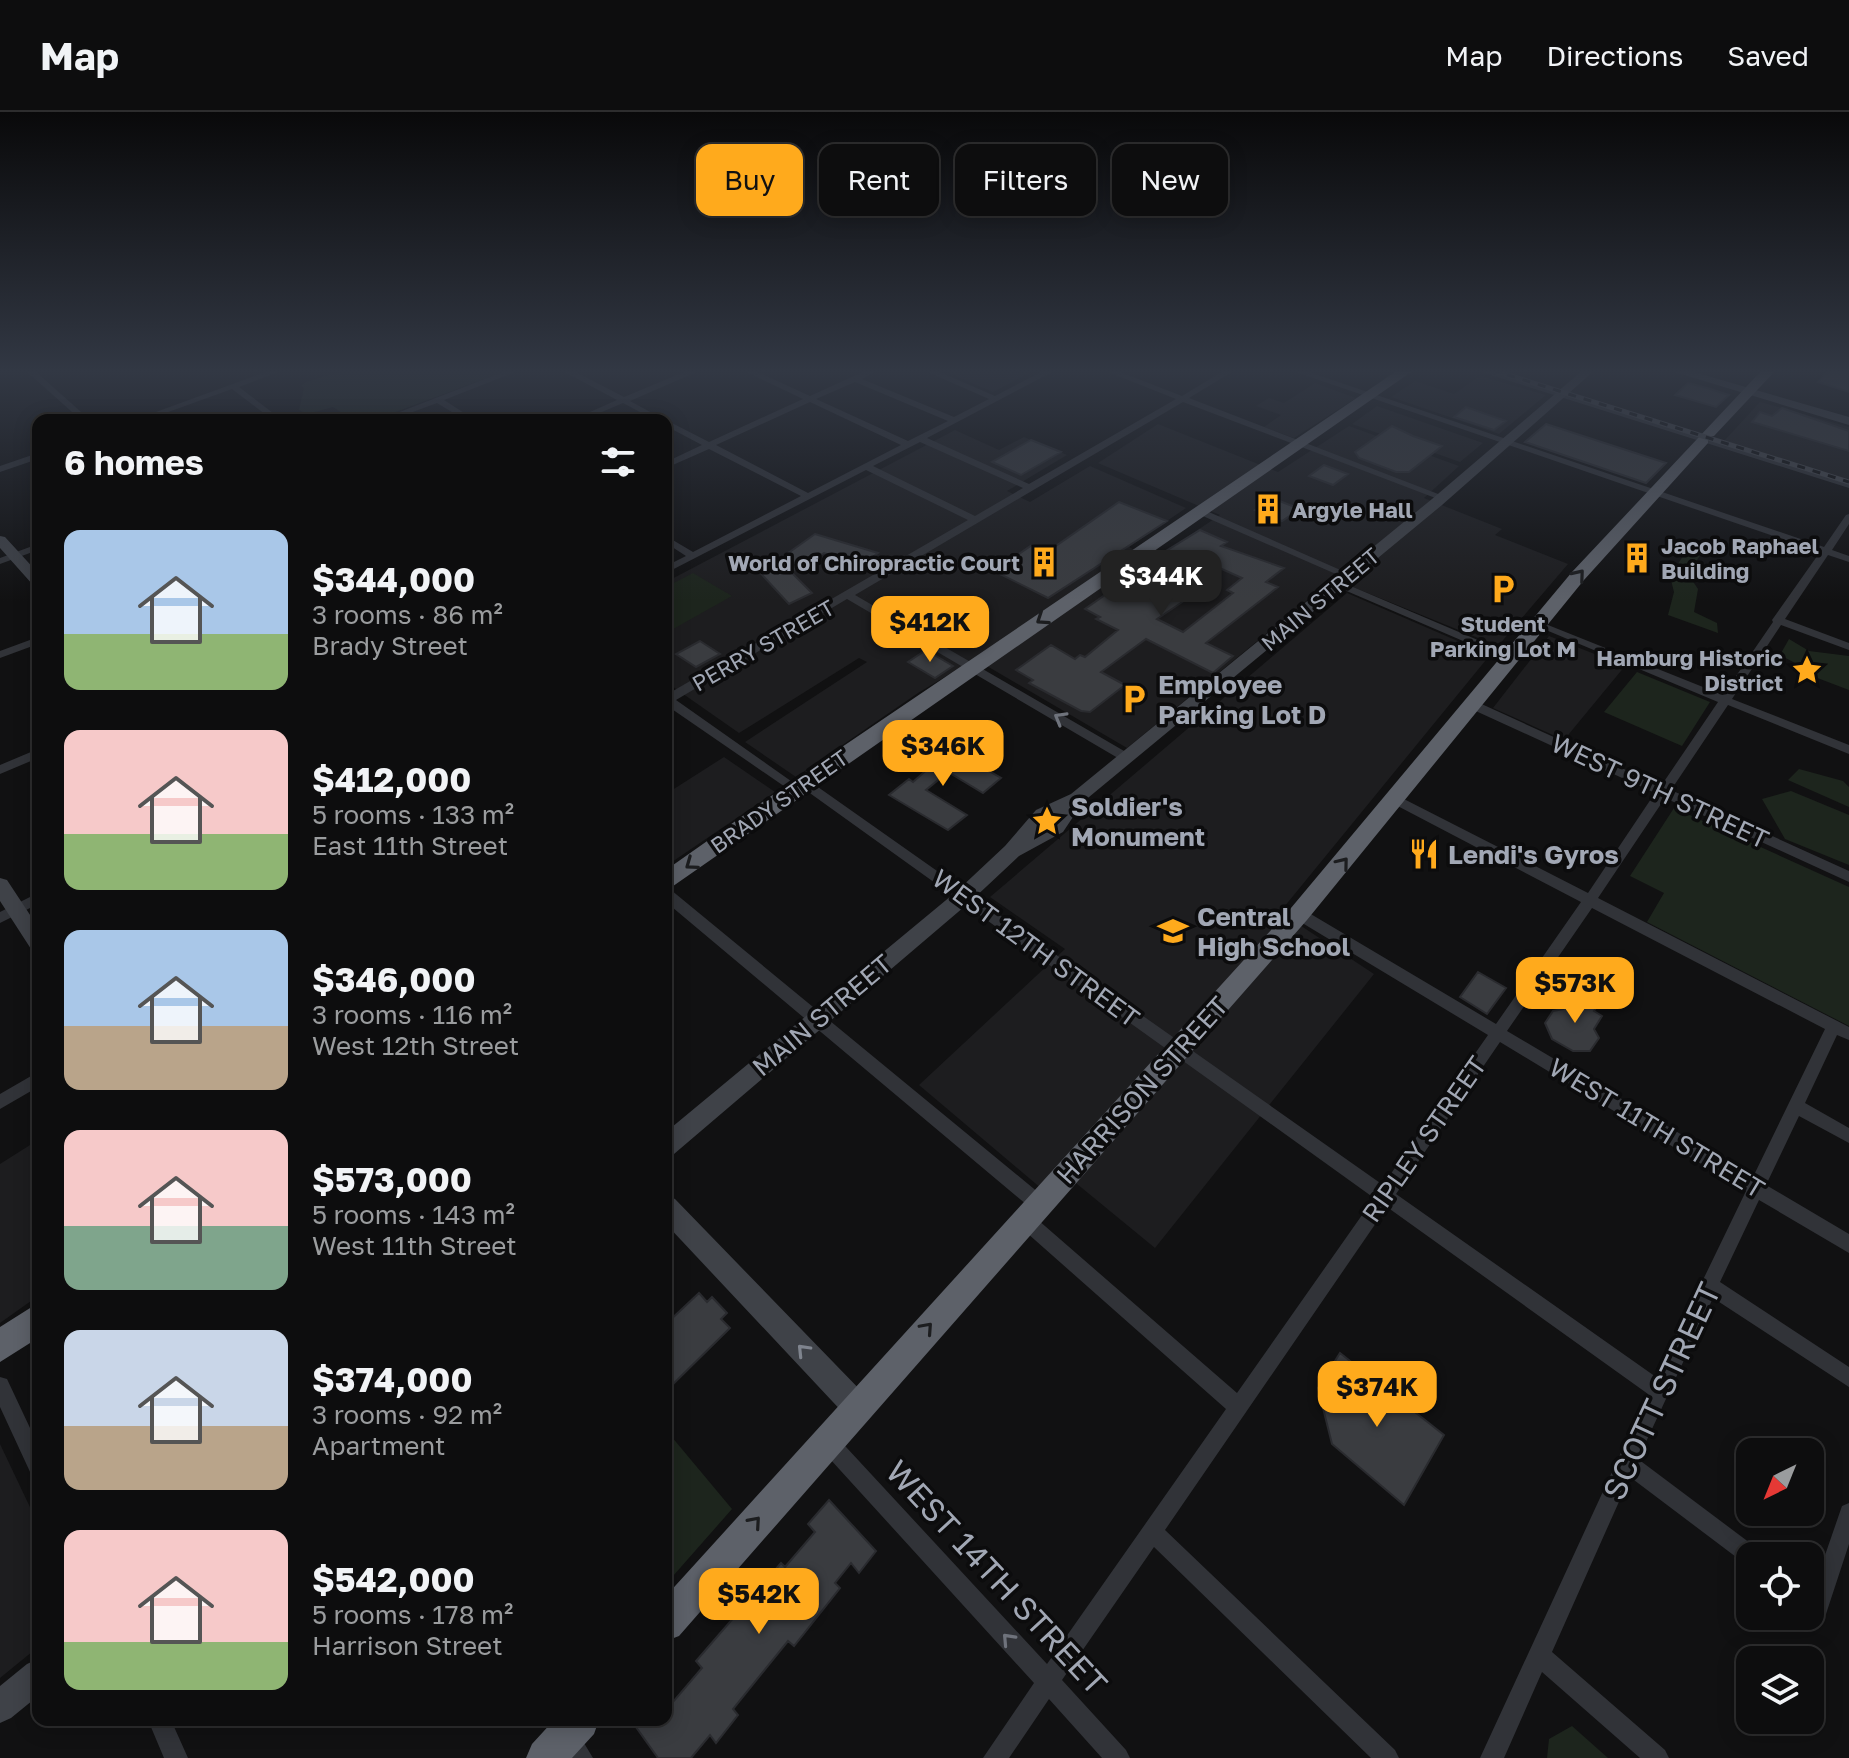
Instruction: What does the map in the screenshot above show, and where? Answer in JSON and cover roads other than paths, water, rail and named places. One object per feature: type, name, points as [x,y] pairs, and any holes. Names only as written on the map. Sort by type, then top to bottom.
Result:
[{"type":"highway","name":"BRADY STREET","points":[[672,878],[799,786],[1294,447]]},
{"type":"highway","name":"HARRISON STREET","points":[[672,1616],[1299,914],[1509,657],[1651,493],[1696,447]]},
{"type":"highway","points":[[0,1346],[32,1323]]},
{"type":"street","points":[[672,462],[706,447]]},
{"type":"street","points":[[713,447],[807,496]]},
{"type":"street","points":[[672,567],[902,447]]},
{"type":"street","points":[[939,447],[1030,488]]},
{"type":"street","name":"PERRY STREET","points":[[672,697],[1101,447]]},
{"type":"street","points":[[1310,447],[1441,497]]},
{"type":"street","name":"MAIN STREET","points":[[672,1141],[964,896],[1012,851],[1057,827],[1077,798],[1344,580],[1498,447]]},
{"type":"street","points":[[1518,447],[1849,559]]},
{"type":"street","points":[[1735,447],[1849,485]]},
{"type":"street","points":[[0,469],[32,458]]},
{"type":"street","points":[[865,466],[976,520]]},
{"type":"street","points":[[1199,511],[1509,657]]},
{"type":"street","name":"RIPLEY STREET","points":[[995,1758],[1590,900],[1849,517]]},
{"type":"street","points":[[0,540],[32,575]]},
{"type":"street","points":[[672,543],[693,556]]},
{"type":"street","points":[[0,561],[32,549]]},
{"type":"street","points":[[849,596],[1127,758]]},
{"type":"street","points":[[1777,620],[1849,647]]},
{"type":"street","points":[[1539,625],[1849,750]]},
{"type":"street","points":[[0,655],[32,642]]},
{"type":"street","name":"WEST 12TH STREET","points":[[672,703],[964,896],[1177,1051],[1659,1391]]},
{"type":"street","name":"WEST 9TH STREET","points":[[1471,704],[1849,877]]},
{"type":"street","points":[[0,770],[32,756]]},
{"type":"street","points":[[1394,799],[1842,1030]]},
{"type":"street","points":[[0,885],[8,914],[32,937]]},
{"type":"street","points":[[672,899],[816,1020],[1031,1212],[1238,1407]]},
{"type":"street","points":[[8,914],[32,901]]},
{"type":"street","name":"WEST 11TH STREET","points":[[1299,914],[1849,1244]]},
{"type":"street","name":"SCOTT STREET","points":[[1492,1758],[1659,1391],[1797,1107],[1842,1030]]},
{"type":"street","points":[[0,1102],[32,1083]]},
{"type":"street","points":[[1797,1107],[1849,1136]]},
{"type":"street","points":[[672,1213],[857,1407]]},
{"type":"street","points":[[1710,1286],[1849,1378]]},
{"type":"street","points":[[0,1386],[32,1454]]},
{"type":"street","name":"WEST 14TH STREET","points":[[827,1441],[1118,1758]]},
{"type":"street","points":[[1627,1463],[1736,1545]]},
{"type":"street","points":[[1824,1577],[1849,1513]]},
{"type":"street","points":[[1152,1531],[1387,1758]]},
{"type":"street","points":[[1539,1655],[1657,1758]]},
{"type":"street","points":[[0,1707],[32,1680]]},
{"type":"street","points":[[162,1726],[176,1758]]},
{"type":"railway","points":[[1737,447],[1849,482]]},
{"type":"place","name":"Argyle Hall","points":[[1268,509]]},
{"type":"place","name":"Jacob Raphael Building","points":[[1637,558]]},
{"type":"place","name":"World of Chiropractic Court","points":[[1044,562]]},
{"type":"place","name":"Student Parking Lot M","points":[[1503,589]]},
{"type":"place","name":"Hamburg Historic District","points":[[1807,670]]},
{"type":"place","name":"Employee Parking Lot D","points":[[1134,699]]},
{"type":"place","name":"Soldier's Monument","points":[[1047,821]]},
{"type":"place","name":"Lendi's Gyros","points":[[1424,854]]},
{"type":"place","name":"Central High School","points":[[1173,931]]}]
